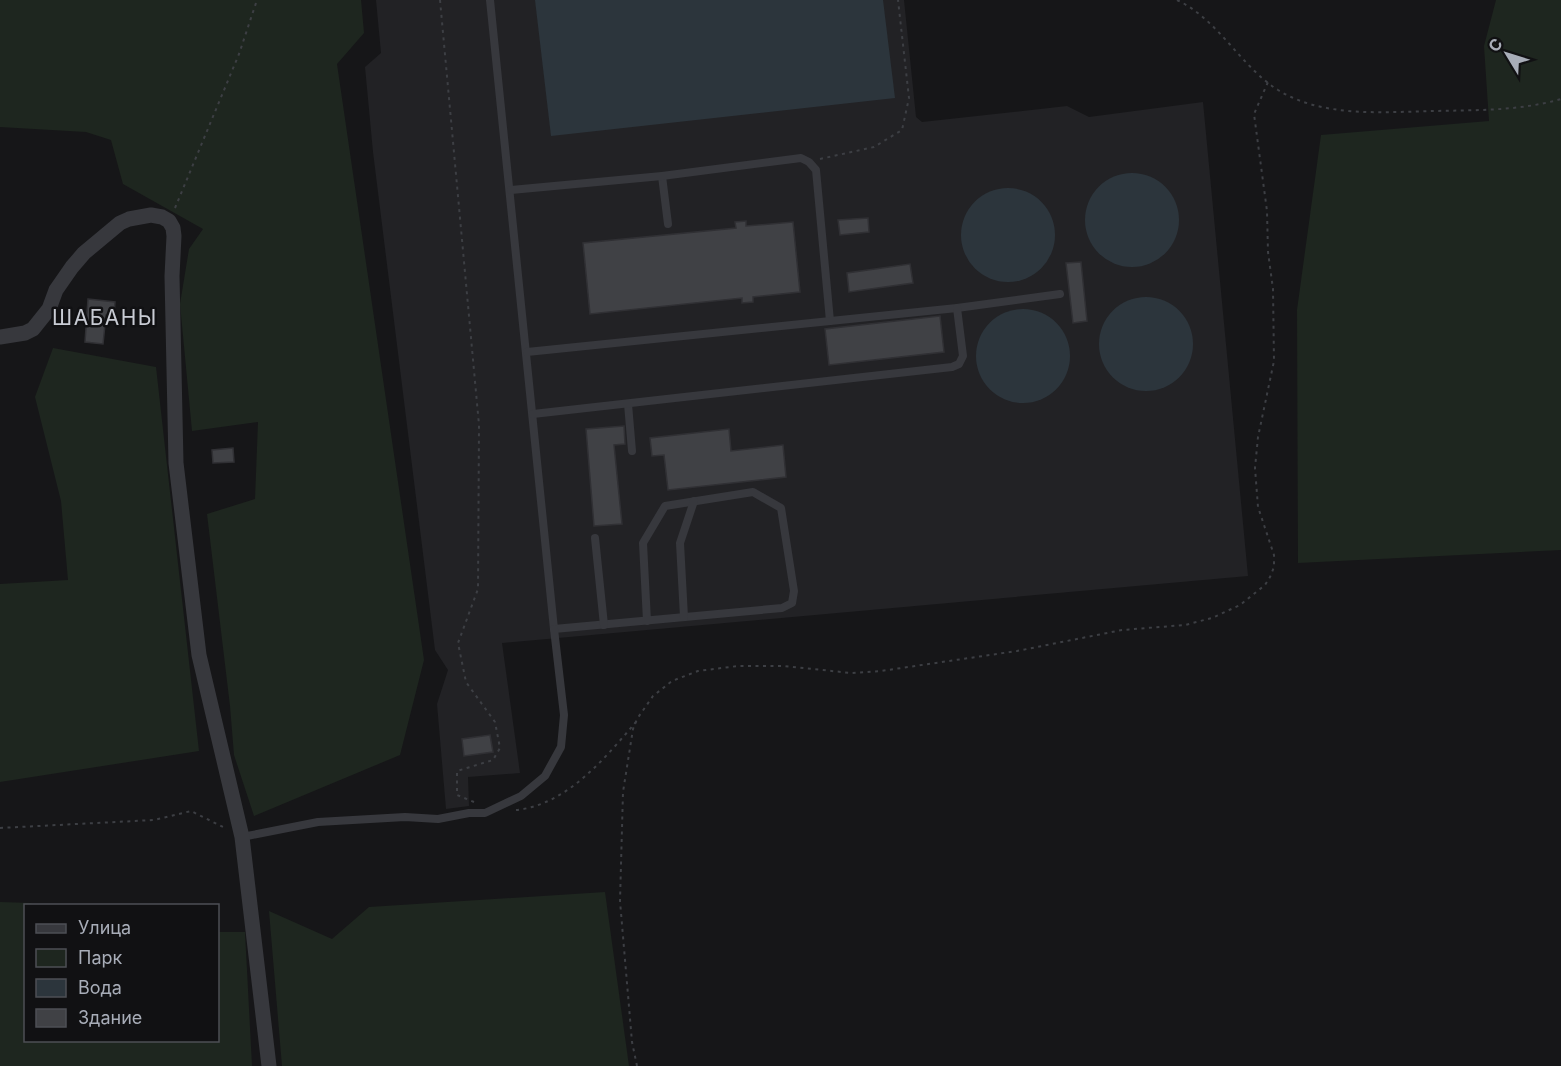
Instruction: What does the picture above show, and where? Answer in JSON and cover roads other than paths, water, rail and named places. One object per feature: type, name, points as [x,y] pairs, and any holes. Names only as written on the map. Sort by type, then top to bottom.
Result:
[{"type":"street","points":[[0,337],[25,333],[33,329],[49,309],[56,290],[72,267],[120,223],[151,215],[169,221],[174,236],[172,276],[176,463],[197,643],[243,837],[269,1066]]},
{"type":"lane","points":[[243,837],[318,822],[405,817],[438,819],[469,813],[485,813],[520,796],[545,776],[561,747],[564,715],[490,0]]},
{"type":"lane","points":[[510,190],[662,176],[801,158],[809,162],[816,170],[830,321]]},
{"type":"lane","points":[[662,176],[668,224]]},
{"type":"lane","points":[[527,352],[957,308],[1060,294]]},
{"type":"lane","points":[[533,414],[952,367],[959,364],[963,356],[957,308]]},
{"type":"lane","points":[[628,404],[632,451]]},
{"type":"lane","points":[[554,629],[604,625],[647,621],[684,617],[782,608],[792,603],[794,591],[781,508],[753,492],[665,506],[643,543],[647,621]]},
{"type":"lane","points":[[684,617],[680,543],[694,501]]},
{"type":"lane","points":[[596,538],[604,625]]},
{"type":"water","points":[[535,0],[883,0],[895,98],[551,136]]},
{"type":"water","points":[[1132,173],[1150,177],[1165,187],[1175,202],[1179,220],[1175,238],[1165,253],[1150,263],[1132,267],[1114,263],[1099,253],[1089,238],[1085,220],[1089,202],[1099,187],[1114,177]]},
{"type":"water","points":[[1008,188],[1026,192],[1041,202],[1051,217],[1055,235],[1051,253],[1041,268],[1026,278],[1008,282],[990,278],[975,268],[965,253],[961,235],[965,217],[975,202],[990,192]]},
{"type":"water","points":[[1146,297],[1164,301],[1179,311],[1189,326],[1193,344],[1189,362],[1179,377],[1164,387],[1146,391],[1128,387],[1113,377],[1103,362],[1099,344],[1103,326],[1113,311],[1128,301]]},
{"type":"water","points":[[1023,309],[1041,313],[1056,323],[1066,338],[1070,356],[1066,374],[1056,389],[1041,399],[1023,403],[1005,399],[990,389],[980,374],[976,356],[980,338],[990,323],[1005,313]]},
{"type":"district","name":"ШАБАНЫ","points":[[105,318]]}]
